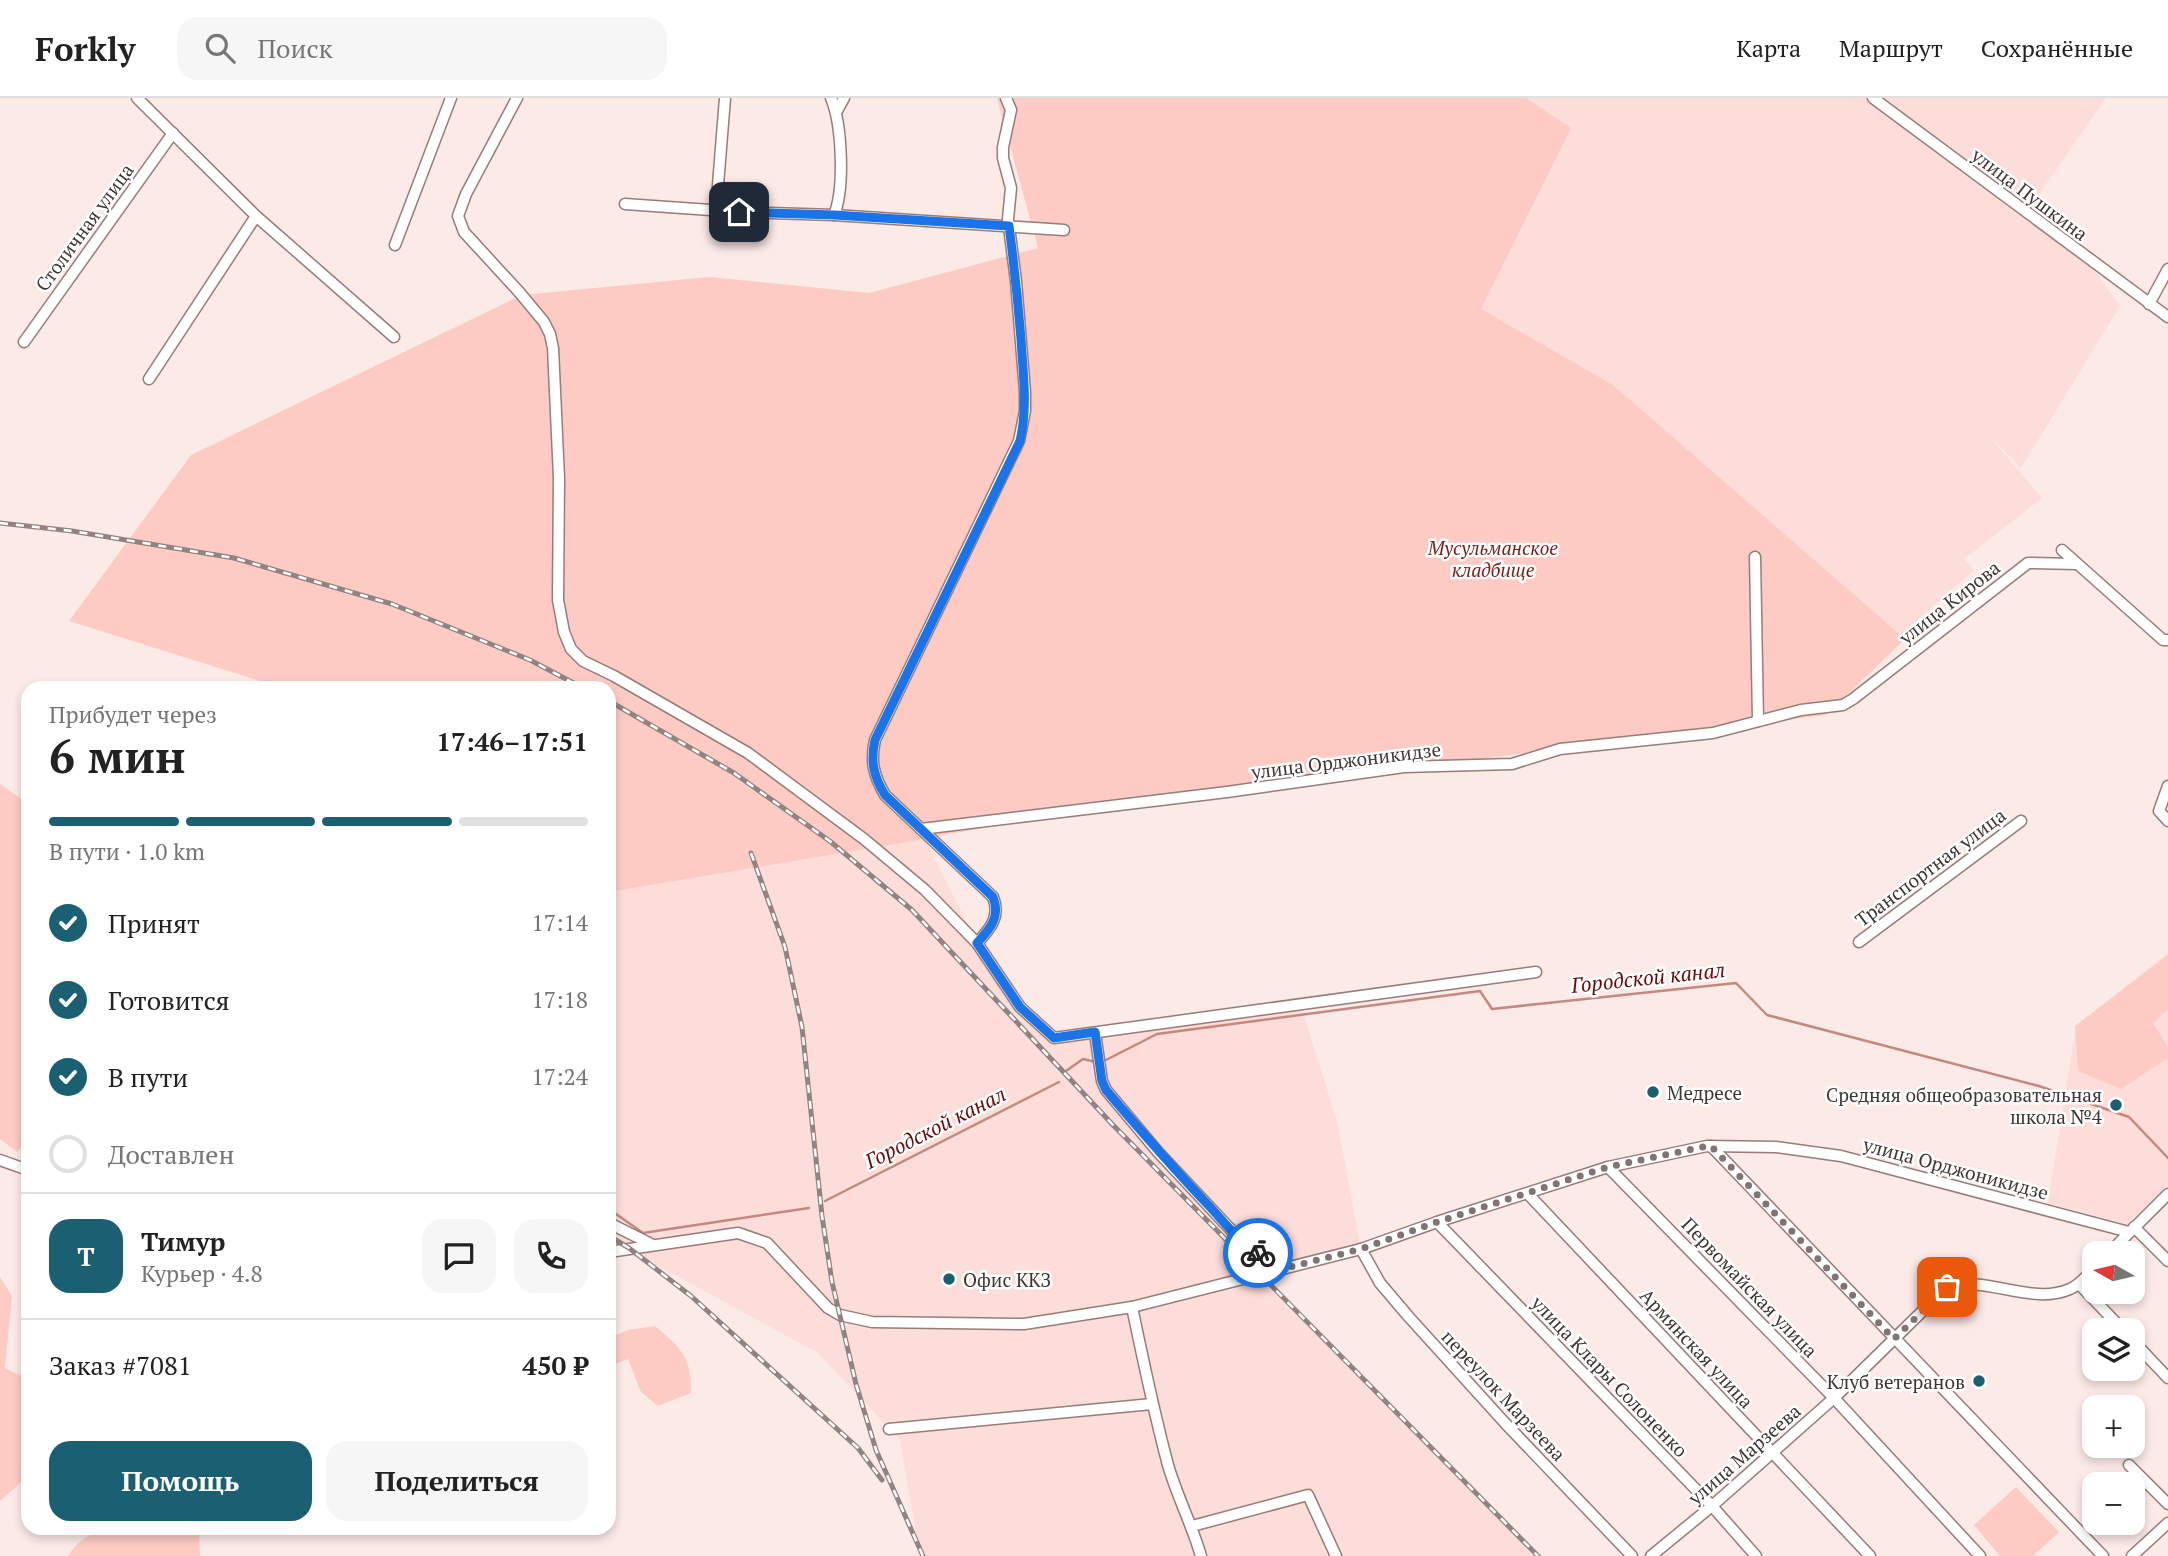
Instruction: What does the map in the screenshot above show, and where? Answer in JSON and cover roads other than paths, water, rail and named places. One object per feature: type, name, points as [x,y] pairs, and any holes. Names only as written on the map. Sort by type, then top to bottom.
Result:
[{"type":"street","points":[[137,98],[256,216],[394,337]]},
{"type":"street","points":[[394,245],[451,98]]},
{"type":"street","points":[[517,98],[466,194],[458,216],[464,232],[520,293],[544,322],[550,334],[553,348],[559,478],[558,600],[564,632],[571,649],[583,661],[614,676],[758,761],[864,839],[925,890],[977,943],[1020,1007],[1054,1038],[1536,972]]},
{"type":"street","points":[[716,210],[725,98]]},
{"type":"street","points":[[831,98],[837,111],[841,176],[839,204],[834,215]]},
{"type":"street","points":[[837,111],[844,98]]},
{"type":"street","points":[[977,943],[991,928],[995,917],[996,904],[993,897],[885,795],[876,781],[872,753],[875,740],[1020,441],[1025,392],[1009,226],[1011,188],[1003,158],[1011,110],[1006,98]]},
{"type":"street","name":"улица Пушкина","points":[[1873,98],[2168,317]]},
{"type":"street","name":"Столичная улица","points":[[24,342],[173,133]]},
{"type":"street","points":[[625,204],[1064,230]]},
{"type":"street","points":[[149,379],[256,216]]},
{"type":"street","points":[[2149,304],[2168,269]]},
{"type":"street","points":[[2062,550],[2163,640],[2168,640]]},
{"type":"street","points":[[1755,556],[1758,721]]},
{"type":"street","name":"улица Кирова","points":[[1853,699],[2028,563],[2077,564]]},
{"type":"street","name":"улица Орджоникидзе","points":[[921,829],[1227,792],[1404,767],[1511,764],[1560,749],[1713,733],[1801,710],[1843,705],[1853,699]]},
{"type":"street","points":[[2168,786],[2159,811],[2168,821]]},
{"type":"street","name":"Транспортная улица","points":[[1859,942],[2021,821]]},
{"type":"street","points":[[1095,1032],[1102,1081],[1106,1090],[1158,1152],[1251,1250],[1286,1268]]},
{"type":"street","points":[[1711,1146],[2103,1556]]},
{"type":"street","name":"улица Орджоникидзе","points":[[616,1251],[738,1233],[766,1242],[828,1308],[840,1315],[872,1322],[1024,1324],[1132,1307],[1361,1249],[1608,1167],[1711,1146],[1776,1147],[1841,1156],[2131,1230]]},
{"type":"street","points":[[0,1160],[21,1168]]},
{"type":"street","name":"Первомайская улица","points":[[1608,1167],[1834,1398],[1980,1556]]},
{"type":"street","name":"Армянская улица","points":[[1528,1194],[1870,1556]]},
{"type":"street","points":[[2120,1241],[2168,1194]]},
{"type":"street","name":"улица Клары Солоненко","points":[[1437,1222],[1712,1506],[1756,1556]]},
{"type":"street","points":[[616,1226],[654,1245]]},
{"type":"street","points":[[2131,1230],[2168,1261]]},
{"type":"street","name":"переулок Марзеева","points":[[1361,1249],[1380,1283],[1408,1316],[1632,1556]]},
{"type":"street","points":[[2082,1280],[2075,1286],[2110,1318]]},
{"type":"street","name":"улица Марзеева","points":[[1651,1556],[1834,1398],[1947,1287],[1965,1283],[2039,1294],[2060,1292],[2075,1286]]},
{"type":"street","points":[[1132,1307],[1152,1404],[1169,1468],[1201,1556]]},
{"type":"street","points":[[2145,1354],[2168,1378]]},
{"type":"street","points":[[889,1429],[1152,1404]]},
{"type":"street","points":[[2129,1465],[2168,1504]]},
{"type":"street","points":[[1192,1526],[1308,1495],[1336,1556]]},
{"type":"street","points":[[2132,1556],[2168,1523]]},
{"type":"waterway","name":"Городской канал","points":[[1106,1060],[1157,1034],[1480,991],[1492,1009],[1736,983],[1767,1015],[2039,1086],[2129,1117],[2168,1158]]},
{"type":"waterway","name":"Городской канал","points":[[1066,1071],[1083,1059],[1096,1062]]},
{"type":"waterway","name":"Городской канал","points":[[825,1201],[1059,1082]]},
{"type":"waterway","name":"Городской канал","points":[[616,1214],[643,1233],[809,1208]]},
{"type":"railway","points":[[0,523],[72,531],[234,558],[392,604],[530,660],[570,681]]},
{"type":"railway","points":[[616,705],[734,773],[831,842],[912,910],[1113,1125],[1538,1556]]},
{"type":"railway","points":[[751,853],[785,947],[802,1027],[822,1216],[832,1282],[856,1384],[876,1450],[923,1556]]},
{"type":"railway","points":[[616,1240],[691,1296],[858,1448],[882,1480]]},
{"type":"place","name":"Медресе","points":[[1653,1092]]},
{"type":"place","name":"Средняя общеобразовательная школа №4","points":[[2116,1105]]},
{"type":"place","name":"Офис ККЗ","points":[[949,1279]]},
{"type":"place","name":"Клуб ветеранов","points":[[1979,1381]]},
{"type":"park label","name":"Мусульманское кладбище","points":[[1493,558]]}]
